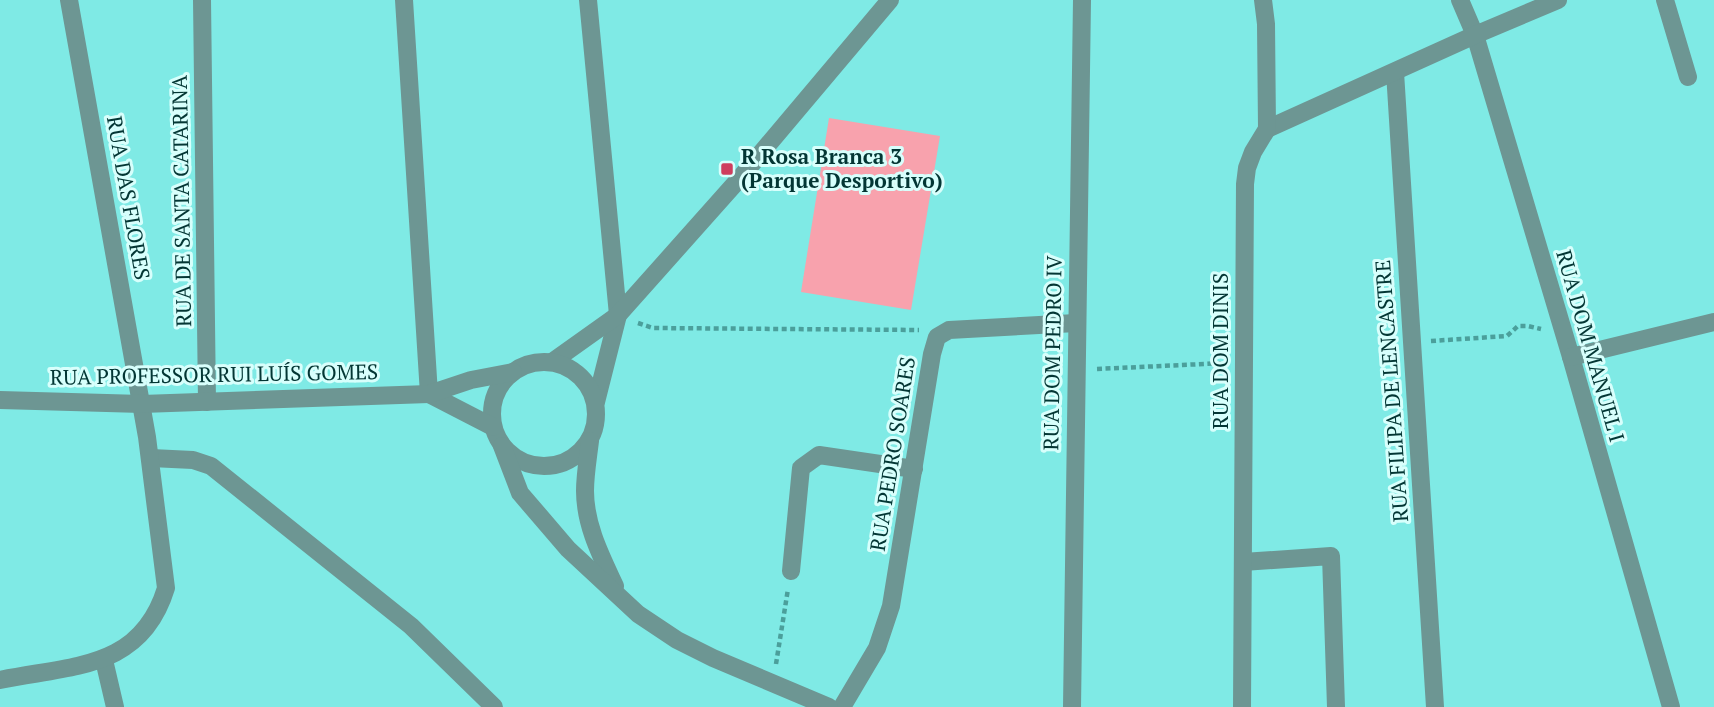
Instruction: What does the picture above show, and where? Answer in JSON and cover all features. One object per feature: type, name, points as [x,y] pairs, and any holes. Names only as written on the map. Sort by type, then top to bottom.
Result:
[{"type":"street","name":"RUA DAS FLORES","points":[[0,676],[104,660],[133,644],[160,610],[166,588],[151,458],[69,0]]},
{"type":"street","name":"RUA DE SANTA CATARINA","points":[[202,0],[207,402]]},
{"type":"street","points":[[404,0],[429,394]]},
{"type":"street","points":[[589,0],[618,315],[596,402]]},
{"type":"street","points":[[552,362],[618,315],[740,178],[890,0]]},
{"type":"street","name":"RUA DOM PEDRO IV","points":[[1072,707],[1082,0]]},
{"type":"street","name":"RUA DOM DINIS","points":[[1242,707],[1246,176],[1253,152],[1267,129],[1266,24],[1263,0]]},
{"type":"street","name":"RUA DOM MANUEL I","points":[[1460,0],[1475,35],[1671,707]]},
{"type":"street","points":[[1267,129],[1313,106],[1558,0]]},
{"type":"street","points":[[1665,0],[1688,77]]},
{"type":"street","name":"RUA FILIPA DE LENCASTRE","points":[[1395,72],[1435,707]]},
{"type":"street","points":[[1571,357],[1714,322]]},
{"type":"street","points":[[949,330],[1076,323]]},
{"type":"street","name":"RUA PEDRO SOARES","points":[[842,707],[877,648],[891,606],[932,354],[937,337],[949,330]]},
{"type":"street","points":[[620,596],[597,548],[589,522],[585,493],[590,441],[597,415],[596,402],[590,387],[580,375],[567,366],[552,362],[538,362],[513,372],[502,383],[495,396],[493,427],[520,493],[568,548],[638,614],[677,640],[829,707]]},
{"type":"street","name":"RUA PROFESSOR RUI LUÍS GOMES","points":[[0,400],[142,404],[429,394],[471,380],[513,372]]},
{"type":"street","name":"RUA PROFESSOR RUI LUÍS GOMES","points":[[429,394],[493,427]]},
{"type":"street","points":[[502,446],[530,465],[547,467],[563,463],[579,454],[590,441]]},
{"type":"street","points":[[791,571],[801,468],[819,456],[914,469]]},
{"type":"street","points":[[151,458],[193,460],[211,466],[411,626],[494,707]]},
{"type":"street","points":[[1242,562],[1331,556],[1336,707]]},
{"type":"street","points":[[104,660],[115,707]]},
{"type":"path","points":[[618,315],[653,328],[949,330]]},
{"type":"path","points":[[1412,342],[1507,336],[1518,326],[1544,331],[1562,329]]},
{"type":"path","points":[[1075,370],[1244,363]]},
{"type":"path","points":[[773,683],[791,571]]},
{"type":"shaded area","points":[[829,118],[940,136],[911,310],[801,292]]},
{"type":"place","name":"R Rosa Branca 3 (Parque Desportivo)","points":[[727,169]]}]
